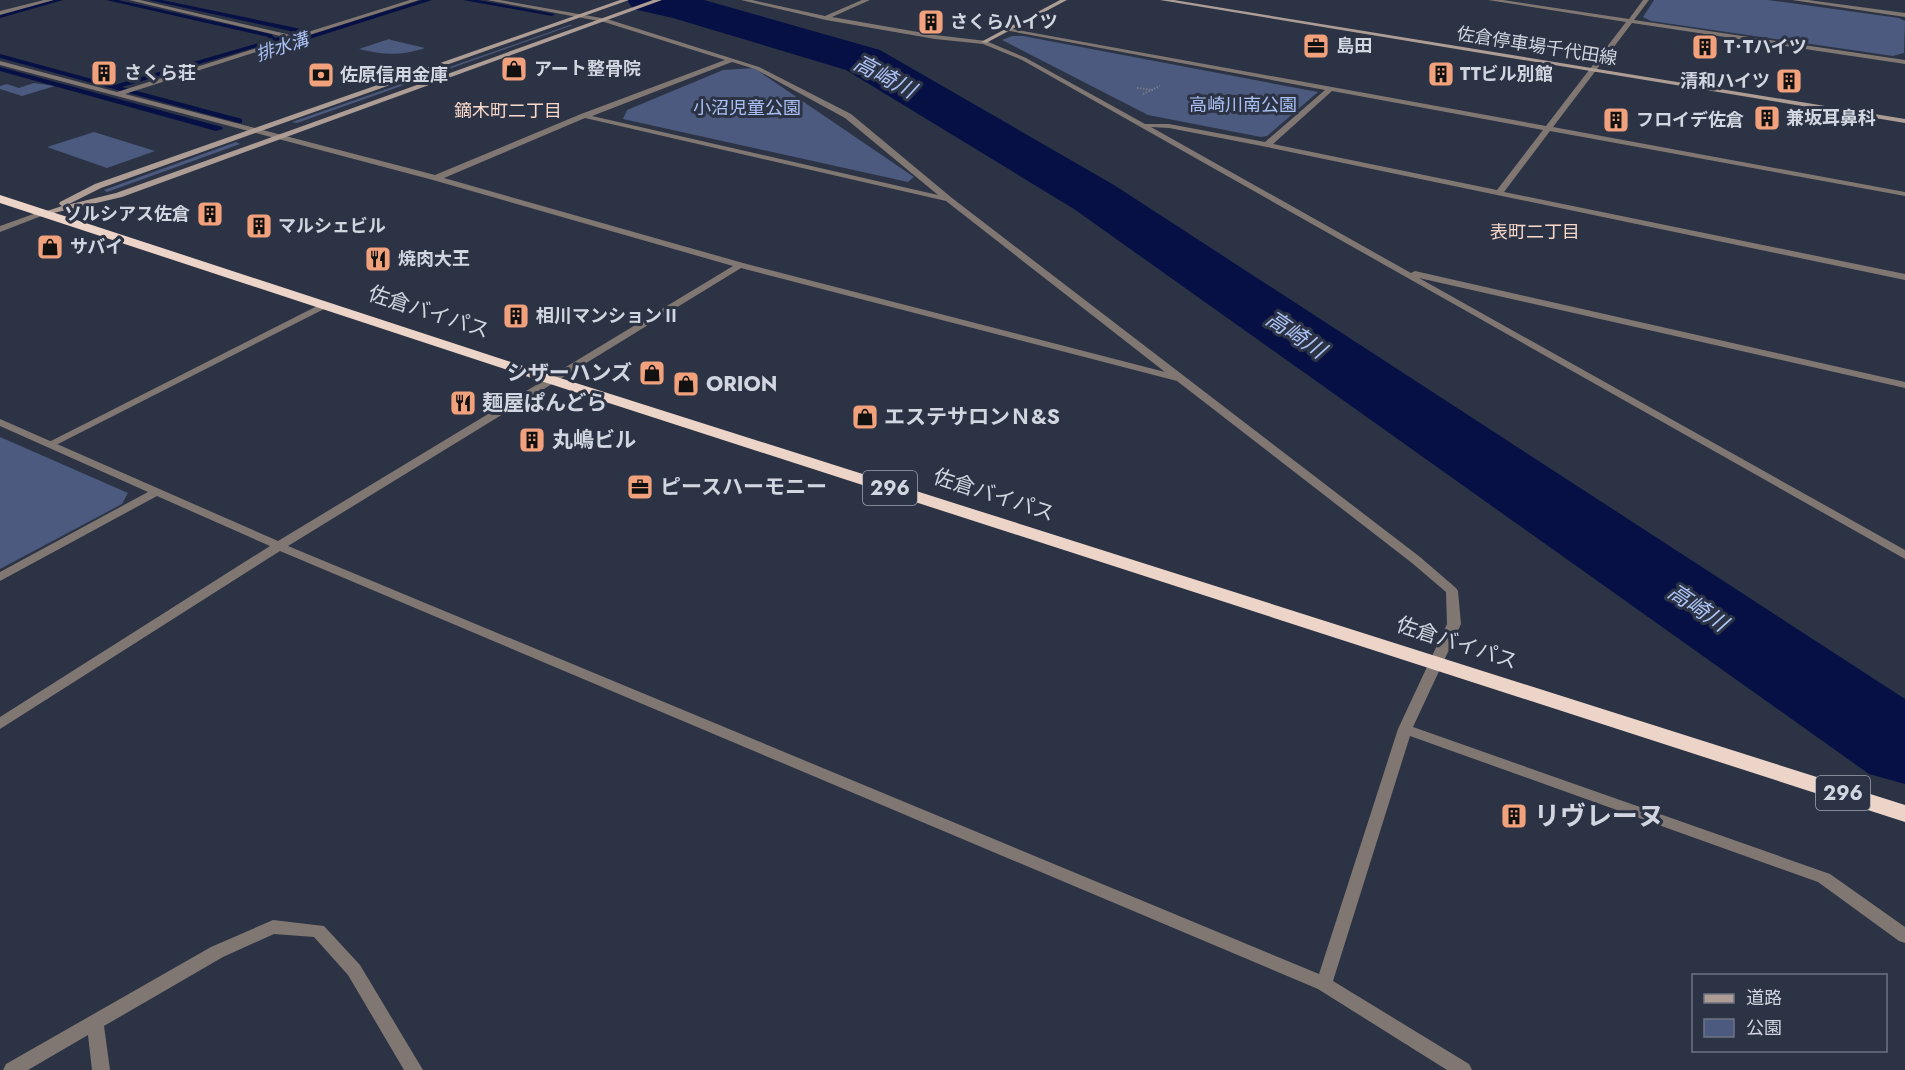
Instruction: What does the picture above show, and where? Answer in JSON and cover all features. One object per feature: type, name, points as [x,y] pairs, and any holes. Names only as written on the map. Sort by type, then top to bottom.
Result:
[{"type":"highway","name":"佐倉バイパス","points":[[0,199],[552,380],[1905,814]]},
{"type":"street","points":[[0,14],[51,0]]},
{"type":"street","points":[[132,0],[294,37]]},
{"type":"street","points":[[117,94],[416,0]]},
{"type":"street","points":[[490,0],[605,20],[757,68],[848,116],[949,200],[1184,380],[1452,591],[1454,624],[1434,662],[1405,729],[1324,984]]},
{"type":"street","points":[[45,213],[98,186],[626,0]]},
{"type":"street","points":[[0,229],[45,213],[119,195],[659,0]]},
{"type":"street","points":[[744,0],[826,18],[984,42],[1024,59],[1145,125],[1905,555]]},
{"type":"street","points":[[826,18],[867,0]]},
{"type":"street","points":[[984,42],[1064,0]]},
{"type":"street","name":"佐倉停車場千代田線","points":[[1163,0],[1905,121]]},
{"type":"street","points":[[1491,0],[1905,62]]},
{"type":"street","points":[[1499,192],[1646,0]]},
{"type":"street","points":[[1795,0],[1905,15]]},
{"type":"street","points":[[1007,30],[1905,194]]},
{"type":"street","points":[[436,178],[584,116],[731,60]]},
{"type":"street","points":[[0,63],[276,138],[436,178],[740,265],[1184,380]]},
{"type":"street","points":[[1268,145],[1331,89]]},
{"type":"street","points":[[584,116],[949,200]]},
{"type":"street","points":[[1145,125],[1169,126],[1268,145],[1905,277]]},
{"type":"street","points":[[0,724],[279,546],[740,265]]},
{"type":"street","points":[[1402,271],[1905,385]]},
{"type":"street","points":[[50,444],[325,305]]},
{"type":"street","points":[[0,422],[279,546],[1324,984],[1464,1070]]},
{"type":"street","points":[[0,577],[158,491]]},
{"type":"street","points":[[1405,729],[1824,878],[1905,936]]},
{"type":"street","points":[[12,1070],[217,952],[273,927],[318,931],[354,970],[414,1070]]},
{"type":"street","points":[[95,1022],[101,1070]]},
{"type":"path","points":[[1132,85],[1154,90]]},
{"type":"green space","points":[[1654,0],[1768,0],[1899,18],[1905,21],[1904,53],[1893,56],[1651,21],[1643,17]]},
{"type":"green space","points":[[573,25],[297,123],[292,122]]},
{"type":"green space","name":"高崎川南公園","points":[[1012,36],[1023,36],[1318,92],[1267,136],[1261,137],[1148,115],[1002,40]]},
{"type":"green space","points":[[389,39],[425,48],[392,54],[359,49]]},
{"type":"green space","name":"小沼児童公園","points":[[754,68],[914,177],[908,182],[623,119],[627,110],[723,70]]},
{"type":"green space","points":[[34,83],[55,86],[22,96],[0,89],[0,86],[7,84],[19,88]]},
{"type":"green space","points":[[94,132],[155,151],[107,168],[47,147]]},
{"type":"green space","points":[[236,142],[240,144],[107,192],[104,190]]},
{"type":"green space","points":[[0,437],[128,493],[122,504],[0,569]]},
{"type":"waterway","name":"排水溝","points":[[0,16],[60,0]]},
{"type":"waterway","name":"排水溝","points":[[109,0],[271,36],[273,41]]},
{"type":"waterway","name":"排水溝","points":[[152,0],[300,31]]},
{"type":"waterway","name":"排水溝","points":[[297,40],[429,0]]},
{"type":"waterway","name":"排水溝","points":[[466,0],[552,14]]},
{"type":"waterway","name":"高崎川","points":[[648,0],[682,7],[863,60],[1094,197],[1905,748]]},
{"type":"waterway","name":"排水溝","points":[[273,41],[307,31]]},
{"type":"waterway","name":"排水溝","points":[[0,56],[114,87],[273,41]]},
{"type":"waterway","name":"排水溝","points":[[0,69],[219,129]]},
{"type":"waterway","name":"排水溝","points":[[116,88],[239,121]]},
{"type":"place","name":"さくらハイツ","points":[[931,22]]},
{"type":"place","name":"島田","points":[[1316,46]]},
{"type":"place","name":"T･Tハイツ","points":[[1705,47]]},
{"type":"place","name":"アート整骨院","points":[[514,69]]},
{"type":"place","name":"さくら荘","points":[[104,73]]},
{"type":"place","name":"TTビル別館","points":[[1441,74]]},
{"type":"place","name":"佐原信用金庫","points":[[321,75]]},
{"type":"place","name":"清和ハイツ","points":[[1789,81]]},
{"type":"place","name":"兼坂耳鼻科","points":[[1767,118]]},
{"type":"place","name":"フロイデ佐倉","points":[[1616,120]]},
{"type":"place","name":"ソルシアス佐倉","points":[[210,214]]},
{"type":"place","name":"マルシェビル","points":[[259,226]]},
{"type":"place","name":"サバイ","points":[[50,247]]},
{"type":"place","name":"焼肉大王","points":[[378,259]]},
{"type":"place","name":"相川マンションⅡ","points":[[516,316]]},
{"type":"place","name":"シザーハンズ","points":[[652,373]]},
{"type":"place","name":"ORION","points":[[686,384]]},
{"type":"place","name":"麺屋ぱんどら","points":[[463,403]]},
{"type":"place","name":"エステサロンＮ&S","points":[[865,417]]},
{"type":"place","name":"丸嶋ビル","points":[[532,440]]},
{"type":"place","name":"ピースハーモニー","points":[[640,487]]},
{"type":"place","name":"リヴレーヌ","points":[[1514,816]]},
{"type":"district","name":"鏑木町二丁目","points":[[508,111]]},
{"type":"district","name":"表町二丁目","points":[[1535,232]]}]
